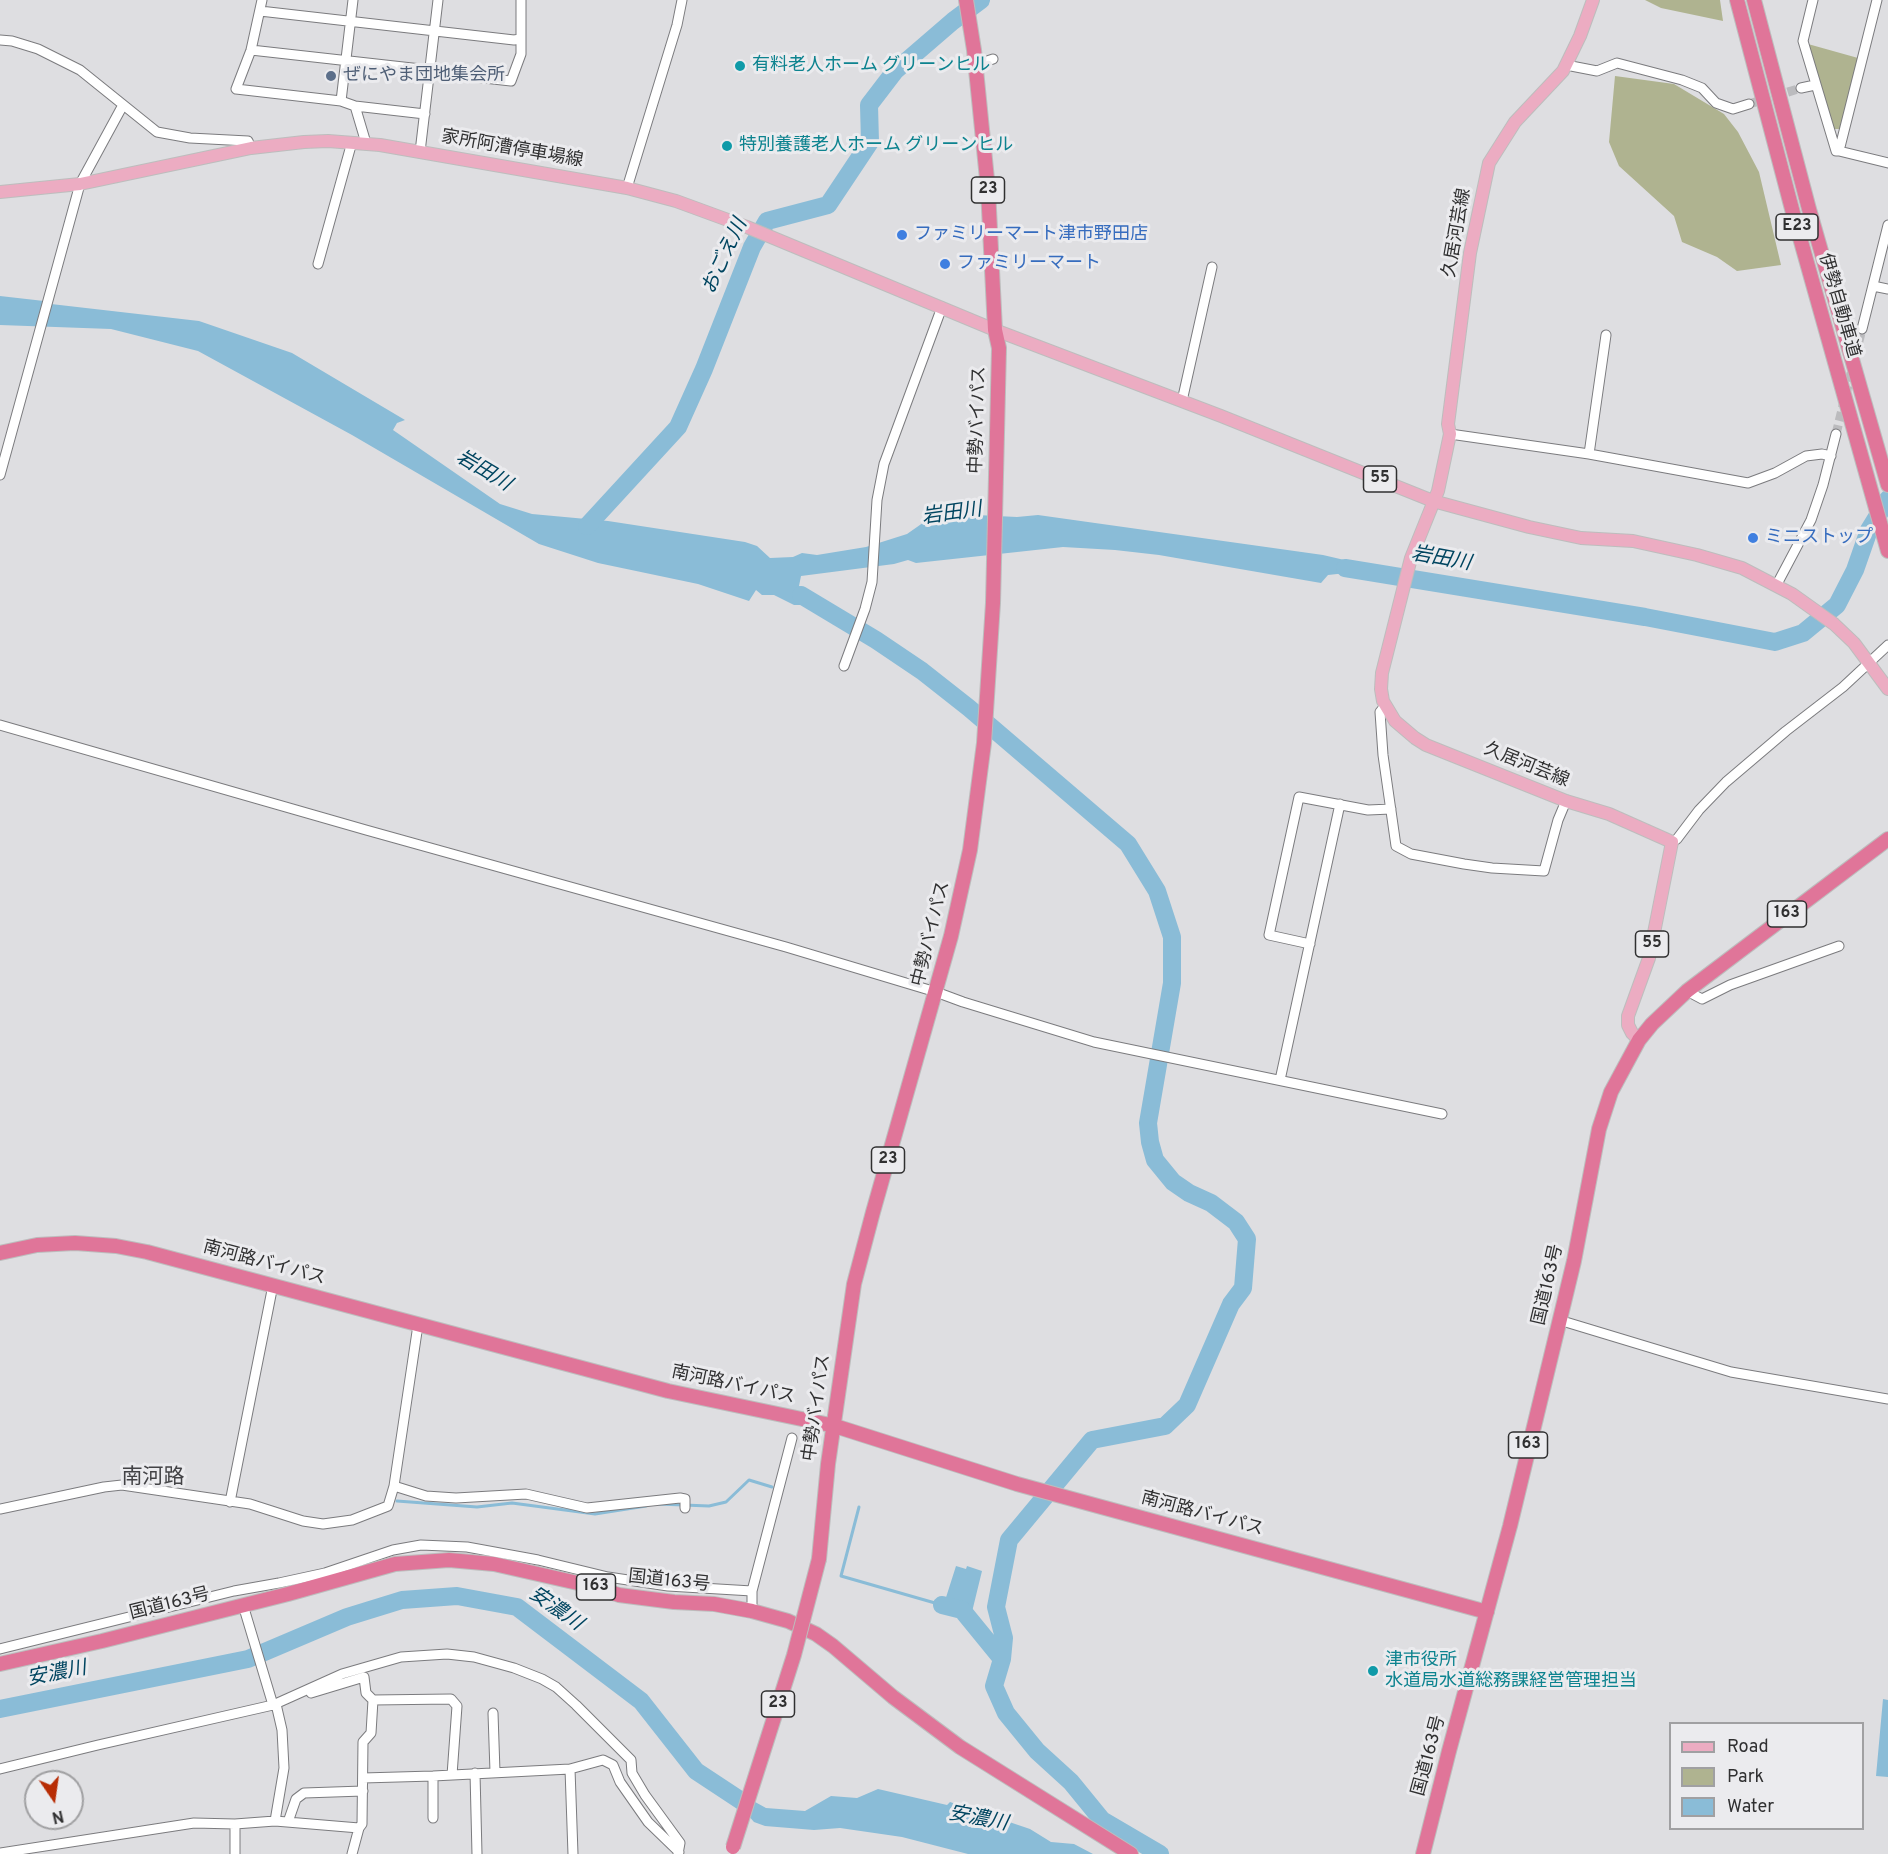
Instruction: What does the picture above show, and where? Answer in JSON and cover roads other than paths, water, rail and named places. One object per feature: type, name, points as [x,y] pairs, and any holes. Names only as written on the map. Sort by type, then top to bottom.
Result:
[{"type":"highway","name":"中勢バイパス","points":[[732,1851],[794,1655],[819,1559],[825,1493],[854,1284],[936,992],[970,850],[982,767],[993,603],[999,348],[995,330],[988,189],[974,50],[966,0]]},
{"type":"highway","name":"伊勢自動車道","points":[[1737,0],[1793,213],[1888,551]]},
{"type":"highway","name":"伊勢自動車道","points":[[1754,0],[1809,209],[1888,485]]},
{"type":"highway","name":"国道163号","points":[[1423,1854],[1487,1612],[1574,1261],[1594,1153],[1606,1107],[1619,1076],[1639,1040],[1652,1024],[1687,991],[1888,839]]},
{"type":"highway","name":"南河路バイパス","points":[[0,1253],[62,1243],[89,1243],[147,1252],[668,1391],[835,1426],[1017,1484],[1487,1612]]},
{"type":"highway","name":"国道163号","points":[[0,1664],[244,1610],[395,1564],[449,1560],[494,1564],[591,1586],[619,1595],[714,1604],[788,1621],[816,1634],[833,1646],[893,1697],[960,1747],[1131,1854]]},
{"type":"main road","name":"久居河芸線","points":[[1593,0],[1580,36],[1563,71],[1515,122],[1489,163],[1470,253],[1448,424],[1450,434],[1438,491],[1411,558],[1382,673],[1382,695],[1385,706],[1402,728],[1426,745],[1566,801],[1609,814],[1672,842]]},
{"type":"main road","name":"家所阿漕停車場線","points":[[0,192],[80,184],[251,148],[304,142],[352,142],[627,188],[676,201],[747,227],[995,330]]},
{"type":"main road","name":"55","points":[[995,330],[1182,401],[1433,501],[1529,527],[1581,538],[1633,541],[1742,568],[1792,594],[1840,630],[1866,659],[1888,689]]},
{"type":"main road","name":"55","points":[[1639,1040],[1628,1025],[1628,1016],[1649,958],[1672,842]]},
{"type":"street","points":[[262,0],[251,50],[236,89],[341,101],[355,106],[425,114]]},
{"type":"street","points":[[341,101],[353,0]]},
{"type":"street","points":[[420,152],[438,0]]},
{"type":"street","points":[[251,50],[511,81],[521,54],[521,0]]},
{"type":"street","points":[[627,188],[674,36],[682,0]]},
{"type":"street","points":[[1813,0],[1803,41],[1836,150],[1888,163]]},
{"type":"street","points":[[1839,151],[1877,0]]},
{"type":"street","points":[[260,10],[520,39]]},
{"type":"street","points":[[0,40],[12,40],[38,49],[80,70],[157,132],[190,138],[248,141],[251,148]]},
{"type":"street","points":[[1566,65],[1597,71],[1617,63],[1682,80],[1702,88],[1716,103],[1733,108],[1749,104]]},
{"type":"street","points":[[1801,88],[1815,85]]},
{"type":"street","points":[[0,475],[80,184],[123,105]]},
{"type":"street","points":[[355,106],[366,144]]},
{"type":"street","points":[[318,264],[352,142]]},
{"type":"street","points":[[1862,329],[1888,225]]},
{"type":"street","points":[[1182,401],[1212,267]]},
{"type":"street","points":[[1873,286],[1888,289]]},
{"type":"street","points":[[844,666],[865,609],[873,577],[877,500],[884,464],[942,308]]},
{"type":"street","points":[[1589,454],[1606,335]]},
{"type":"street","points":[[1450,434],[1589,454],[1748,483],[1806,456],[1822,454],[1831,456]]},
{"type":"street","points":[[1776,586],[1812,520],[1836,434]]},
{"type":"street","points":[[1672,842],[1677,839],[1712,795],[1740,768],[1822,705],[1866,659],[1888,645]]},
{"type":"street","points":[[1385,706],[1380,712],[1383,755],[1396,846],[1411,854],[1492,868],[1545,871],[1558,820],[1566,801]]},
{"type":"street","points":[[0,725],[786,947],[1094,1042],[1442,1114]]},
{"type":"street","points":[[1310,944],[1269,935],[1299,797],[1368,810],[1391,809]]},
{"type":"street","points":[[1280,1080],[1341,804]]},
{"type":"street","points":[[1687,991],[1702,999],[1730,985],[1839,946]]},
{"type":"street","points":[[230,1502],[273,1285]]},
{"type":"street","points":[[1559,1320],[1731,1372],[1888,1399]]},
{"type":"street","points":[[0,1509],[122,1485],[250,1504],[303,1521],[332,1524],[352,1520],[388,1506],[394,1486],[418,1325]]},
{"type":"street","points":[[752,1611],[752,1591],[792,1437]]},
{"type":"street","points":[[394,1486],[426,1496],[456,1498],[526,1494],[587,1508],[644,1500],[685,1503]]},
{"type":"street","points":[[0,1649],[234,1591],[325,1573],[393,1550],[421,1545],[466,1547],[538,1560],[608,1577],[668,1586],[752,1591]]},
{"type":"street","points":[[244,1610],[282,1730],[284,1768],[275,1821]]},
{"type":"street","points":[[293,1698],[305,1689],[342,1674],[401,1657],[447,1654],[474,1657],[531,1674],[563,1693],[631,1760],[632,1773],[680,1843],[679,1853]]},
{"type":"street","points":[[0,1769],[274,1704],[364,1677],[366,1693],[373,1700],[371,1733],[363,1742],[362,1824],[352,1854]]},
{"type":"street","points":[[373,1700],[378,1698],[451,1699],[457,1706],[452,1775]]},
{"type":"street","points":[[493,1713],[495,1772]]},
{"type":"street","points":[[363,1778],[570,1769],[603,1760],[614,1765],[620,1782],[643,1815],[679,1853]]},
{"type":"street","points":[[570,1769],[573,1854]]},
{"type":"street","points":[[475,1773],[477,1854]]},
{"type":"street","points":[[433,1776],[433,1818]]},
{"type":"street","points":[[288,1822],[296,1799],[304,1793],[363,1791]]},
{"type":"street","points":[[0,1853],[194,1823],[235,1824],[275,1821],[359,1828]]},
{"type":"street","points":[[235,1824],[235,1854]]},
{"type":"water","points":[[0,296],[199,321],[292,353],[405,420],[397,423],[393,430],[500,504],[532,514],[608,521],[745,542],[757,546],[770,558],[793,557],[802,553],[817,555],[866,547],[907,534],[937,513],[1017,517],[1038,515],[1323,555],[1383,569],[1328,575],[1321,583],[1159,555],[1063,547],[916,563],[908,560],[894,564],[801,576],[799,586],[806,590],[829,616],[804,605],[794,605],[774,595],[762,595],[756,590],[749,601],[698,584],[598,563],[539,544],[352,435],[198,351],[111,329],[0,325]]},
{"type":"water","points":[[956,1566],[966,1569],[967,1566],[982,1571],[971,1616],[982,1626],[976,1631],[956,1614],[942,1610]]},
{"type":"water","points":[[1883,1699],[1888,1700],[1888,1777],[1876,1776]]},
{"type":"water","points":[[719,1782],[766,1808],[805,1811],[831,1796],[857,1798],[878,1789],[947,1805],[950,1802],[1030,1829],[1051,1842],[1074,1844],[1093,1854],[968,1854],[902,1837],[840,1828],[814,1830],[765,1826],[754,1822]]},
{"type":"waterway","name":"おごえ川","points":[[587,526],[678,427],[704,369],[752,247],[767,221],[828,205],[870,142],[869,105],[895,71],[981,0]]},
{"type":"waterway","name":"岩田川","points":[[1345,568],[1645,617],[1775,642],[1803,633],[1837,605],[1855,570],[1869,530],[1888,499]]},
{"type":"waterway","points":[[801,595],[922,671],[969,708],[1128,844],[1157,891],[1172,937],[1172,983],[1148,1123],[1155,1160],[1173,1182],[1189,1193],[1211,1203],[1236,1222],[1247,1239],[1243,1288],[1231,1304],[1187,1405],[1165,1426],[1092,1440],[1009,1540],[996,1607],[1004,1638],[1002,1659]]},
{"type":"waterway","points":[[658,1504],[709,1506],[726,1502],[749,1480],[772,1487]]},
{"type":"waterway","points":[[397,1501],[477,1507],[512,1503],[595,1514],[646,1506]]},
{"type":"waterway","points":[[859,1507],[841,1576],[942,1605]]},
{"type":"waterway","name":"安濃川","points":[[0,1709],[248,1659],[347,1617],[402,1600],[457,1596],[517,1607],[641,1701],[696,1771],[746,1804]]},
{"type":"waterway","points":[[942,1605],[962,1610],[1002,1659],[994,1686],[1006,1713],[1037,1751],[1071,1782],[1102,1820],[1160,1854]]},
{"type":"tunnel","points":[[1749,104],[1801,88]]},
{"type":"tunnel","points":[[1836,434],[1862,329]]},
{"type":"place","name":"有料老人ホーム グリーンヒル","points":[[740,66]]},
{"type":"place","name":"ぜにやま団地集会所","points":[[331,76]]},
{"type":"place","name":"特別養護老人ホーム グリーンヒル","points":[[727,146]]},
{"type":"place","name":"ファミリーマート津市野田店","points":[[902,235]]},
{"type":"place","name":"ファミリーマート","points":[[945,264]]},
{"type":"place","name":"ミニストップ","points":[[1753,538]]},
{"type":"place","name":"津市役所 水道局水道総務課経営管理担当","points":[[1373,1671]]},
{"type":"district","name":"南河路","points":[[153,1479]]}]
